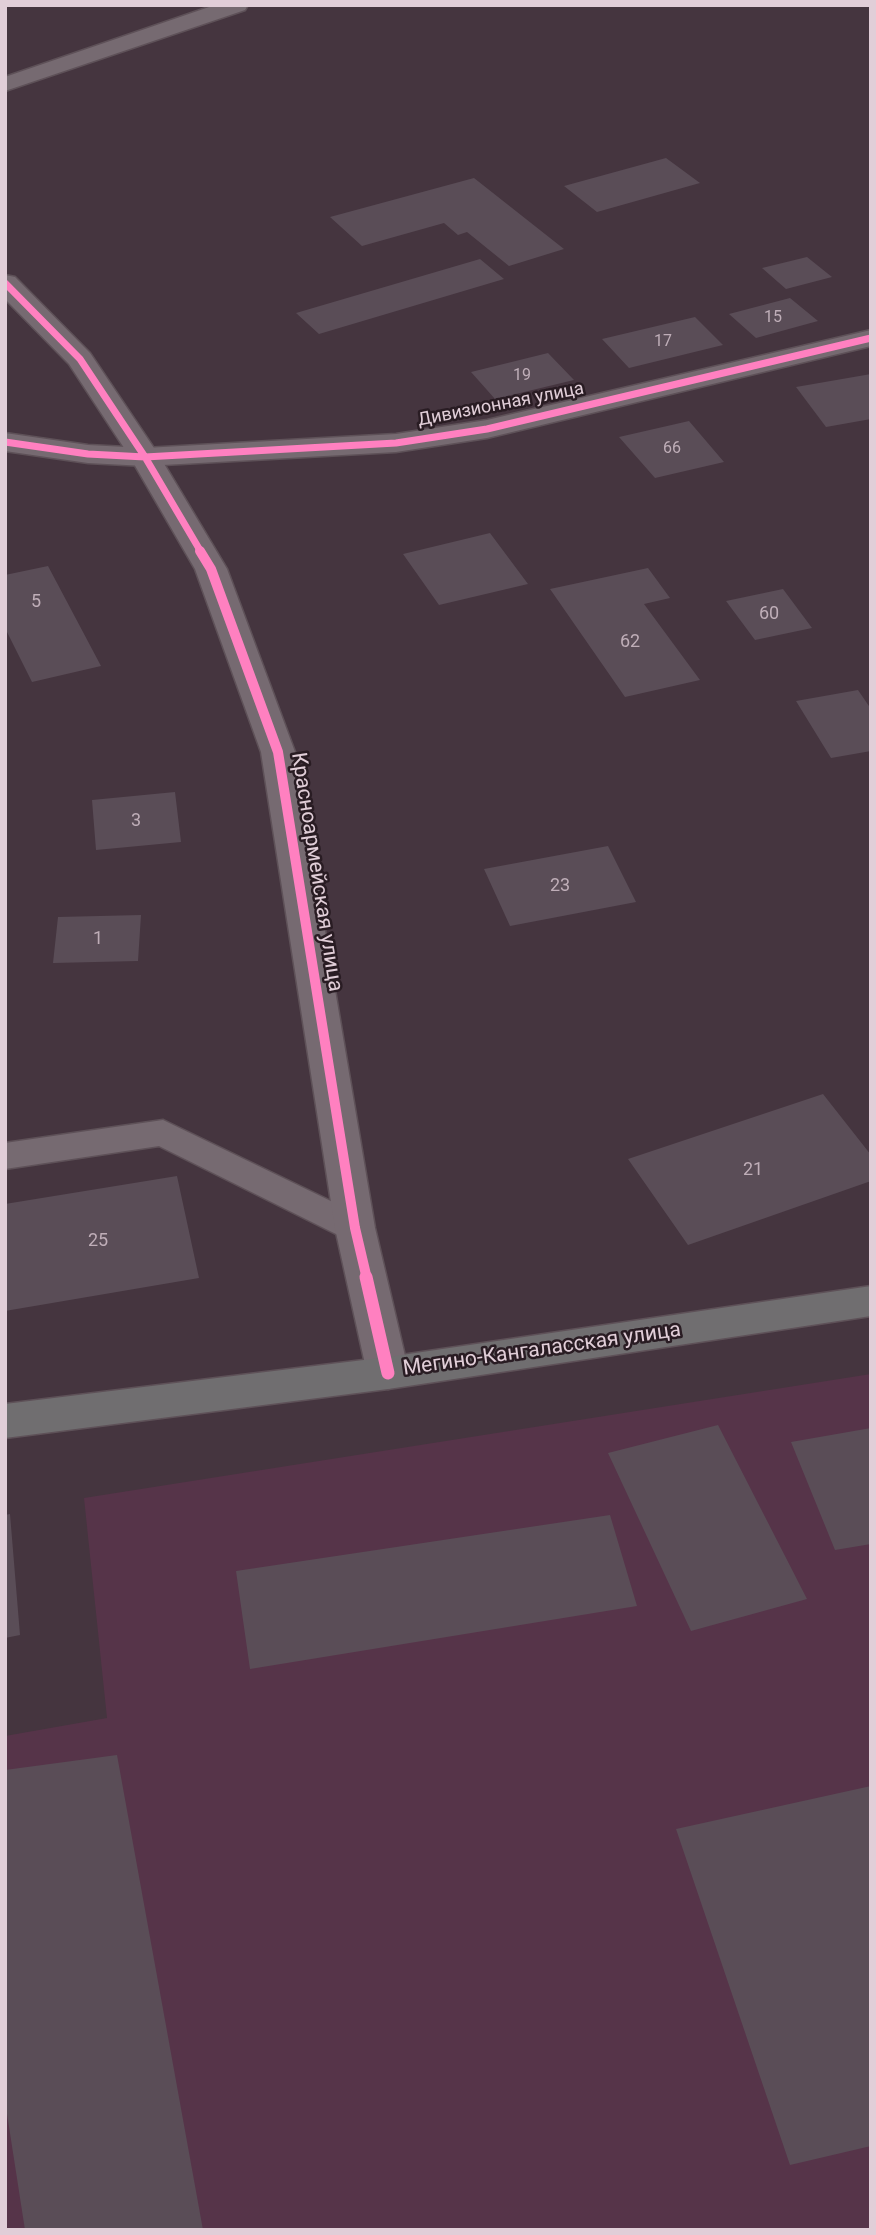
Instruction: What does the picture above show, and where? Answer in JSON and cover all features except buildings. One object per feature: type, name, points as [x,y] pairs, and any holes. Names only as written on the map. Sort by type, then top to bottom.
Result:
[{"type":"main road","name":"Мегино-Кангаласская улица","points":[[5,1421],[388,1373],[871,1301]]},
{"type":"street","name":"Красноармейская улица","points":[[5,283],[80,359],[145,457],[211,569],[278,752],[355,1228],[388,1373]]},
{"type":"street","name":"Дивизионная улица","points":[[5,442],[88,454],[145,457],[396,443],[487,429],[871,338]]},
{"type":"lane","points":[[5,84],[237,5]]},
{"type":"lane","points":[[5,1156],[163,1133],[355,1228]]},
{"type":"shaded area","points":[[871,1374],[871,2230],[5,2230],[5,1736],[107,1718],[84,1498]]},
{"type":"cycle path","points":[[5,283],[80,359],[145,457],[211,569],[278,752],[355,1228],[388,1373]]},
{"type":"cycle path","points":[[5,442],[88,454],[145,457],[396,443],[487,429],[871,338]]}]
